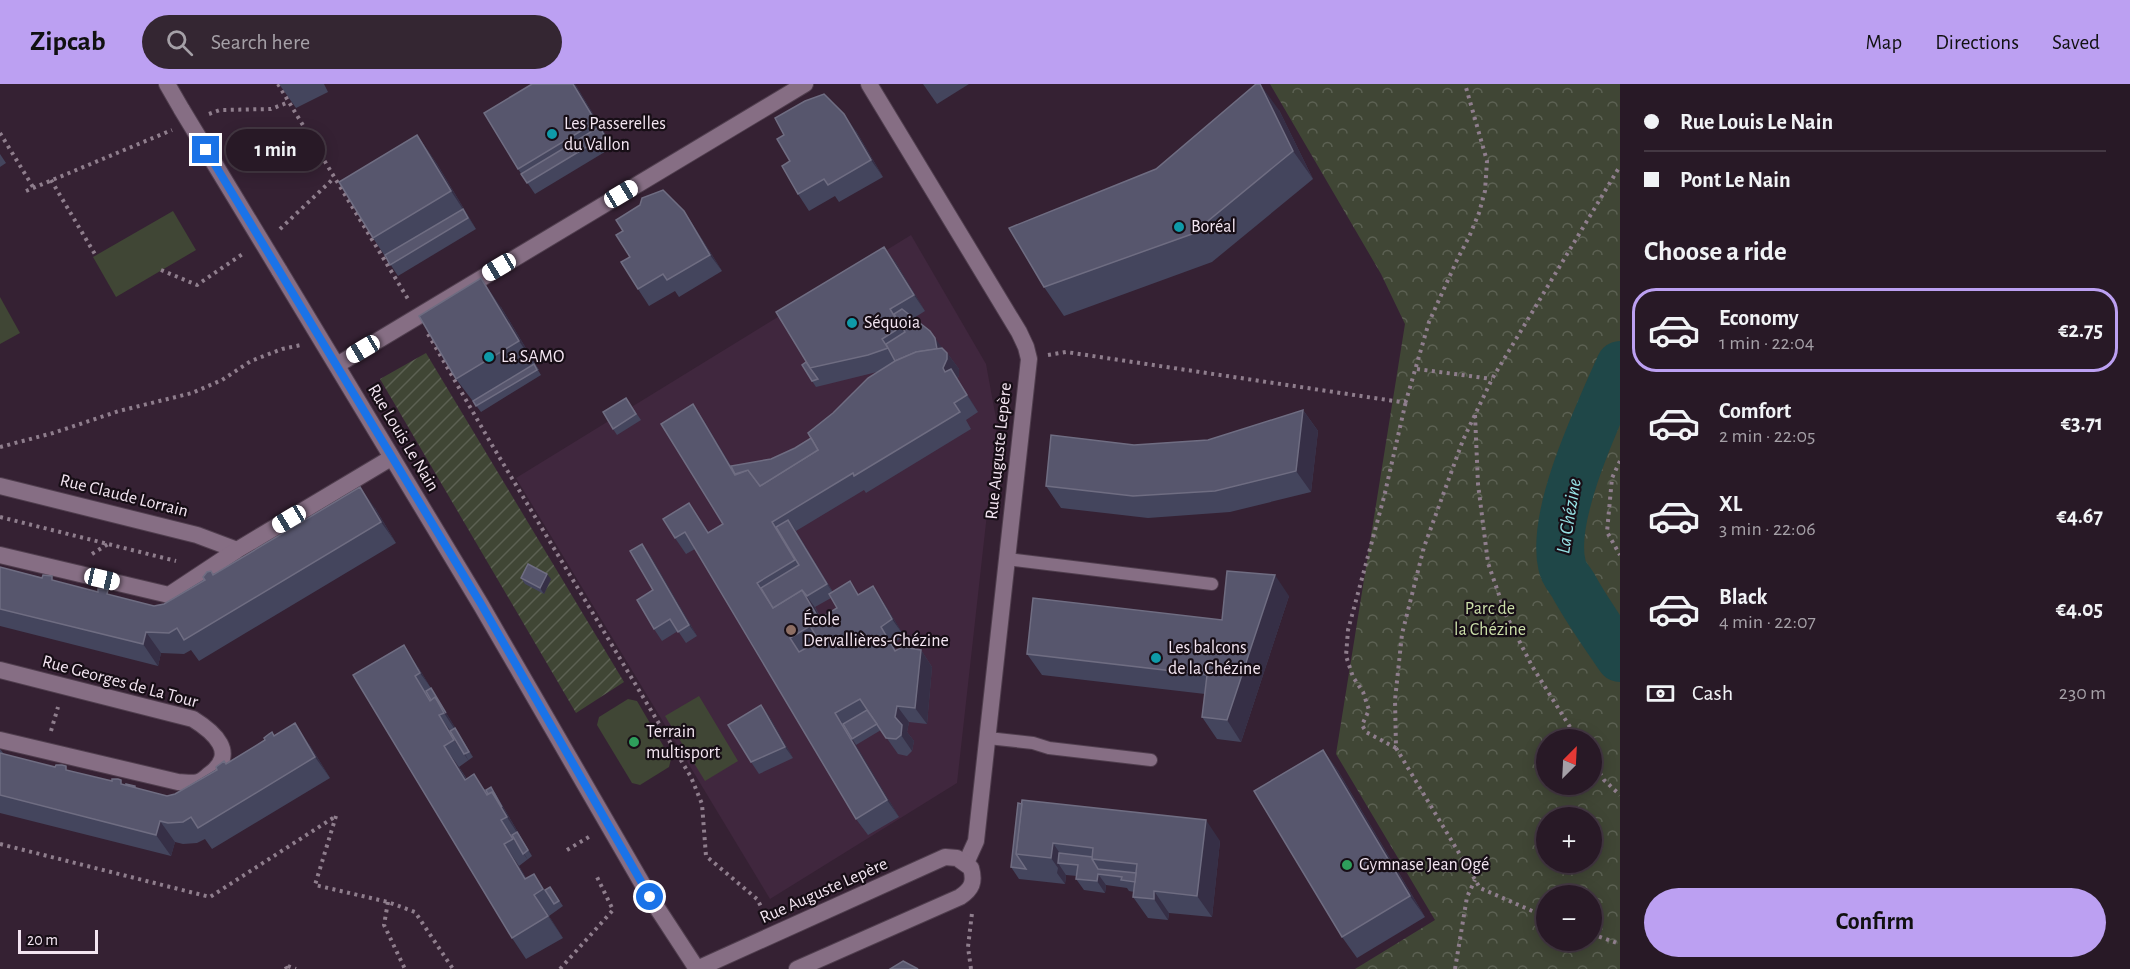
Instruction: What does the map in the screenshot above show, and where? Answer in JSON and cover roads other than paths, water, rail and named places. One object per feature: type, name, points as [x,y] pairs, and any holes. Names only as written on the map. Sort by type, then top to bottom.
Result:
[{"type":"street","name":"Rue Louis Le Nain","points":[[167,84],[481,604],[650,897],[697,969]]},
{"type":"street","points":[[337,365],[805,84]]},
{"type":"street","name":"Rue Auguste Lepère","points":[[697,969],[945,857],[952,856],[966,863],[976,841],[1029,359],[1019,332],[869,84]]},
{"type":"street","points":[[0,555],[169,595],[237,550],[391,458]]},
{"type":"street","name":"Rue Claude Lorrain","points":[[0,486],[197,535],[237,550]]},
{"type":"street","name":"Rue Georges de La Tour","points":[[0,670],[193,719],[210,729],[221,743],[222,757],[217,769],[199,782],[178,783],[0,740]]},
{"type":"street","points":[[797,969],[960,897],[972,886],[973,874],[966,863]]},
{"type":"lane","points":[[1007,559],[1212,584]]},
{"type":"lane","points":[[988,738],[1151,760]]},
{"type":"waterway","name":"La Chézine","points":[[1620,365],[1579,464],[1563,519],[1560,544],[1565,573],[1620,658]]},
{"type":"place","name":"Les Passerelles du Vallon","points":[[552,134]]},
{"type":"place","name":"Boréal","points":[[1179,227]]},
{"type":"place","name":"Séquoia","points":[[852,323]]},
{"type":"place","name":"La SAMO","points":[[489,357]]},
{"type":"place","name":"École Dervallières-Chézine","points":[[791,630]]},
{"type":"place","name":"Les balcons de la Chézine","points":[[1156,658]]},
{"type":"place","name":"Terrain multisport","points":[[634,742]]},
{"type":"place","name":"Gymnase Jean Ogé","points":[[1347,865]]},
{"type":"park label","name":"Parc de la Chézine","points":[[1490,619]]}]
